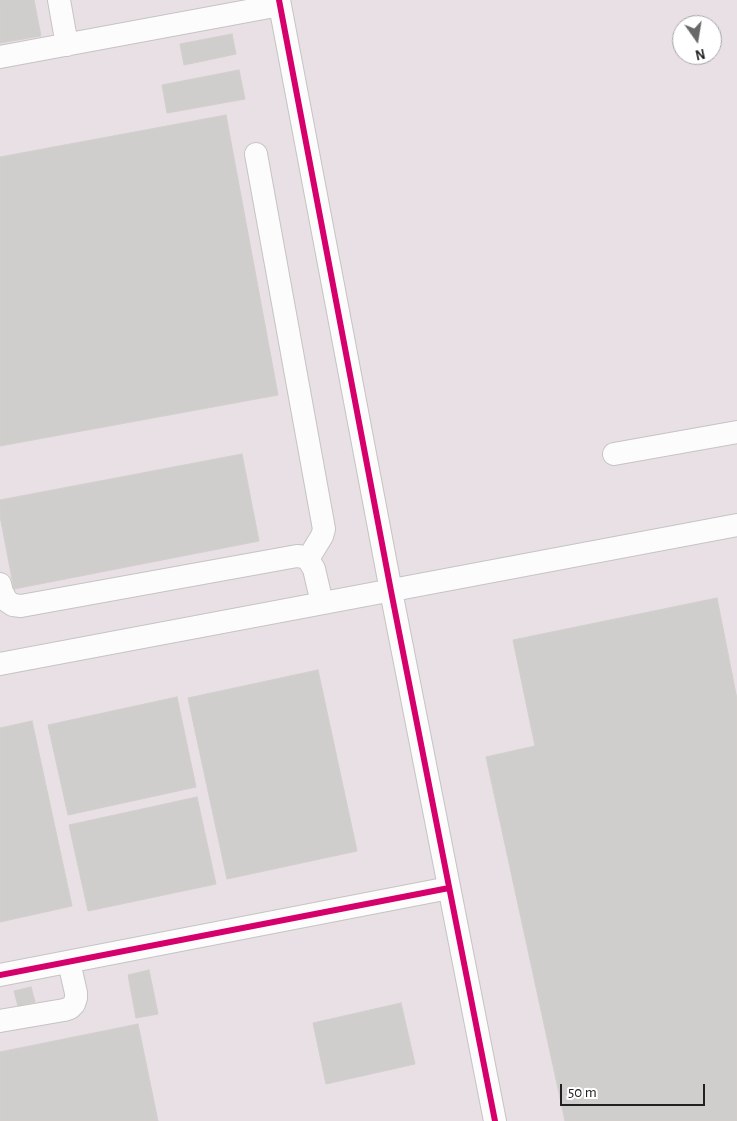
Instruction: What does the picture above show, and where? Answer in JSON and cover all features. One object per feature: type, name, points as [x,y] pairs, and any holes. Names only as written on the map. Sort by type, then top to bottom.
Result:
[{"type":"street","points":[[59,0],[66,45]]},
{"type":"street","points":[[0,57],[280,2],[390,591],[495,1121]]},
{"type":"street","points":[[256,154],[324,530],[308,559]]},
{"type":"street","points":[[614,454],[737,432]]},
{"type":"street","points":[[0,664],[737,525]]},
{"type":"street","points":[[0,584],[7,601],[20,606],[297,556],[308,559],[314,569],[322,603]]},
{"type":"street","points":[[0,975],[449,888]]},
{"type":"street","points":[[0,1022],[64,1010],[74,1004],[76,992],[69,962]]},
{"type":"shaded area","points":[[0,0],[737,0],[737,1121],[0,1121]]},
{"type":"building","points":[[0,0],[34,0],[41,36],[0,43]]},
{"type":"building","points":[[232,34],[236,54],[184,65],[180,44]]},
{"type":"building","points":[[239,70],[245,99],[167,113],[162,85]]},
{"type":"building","points":[[226,115],[278,395],[0,446],[0,157]]},
{"type":"building","points":[[242,454],[259,541],[14,589],[0,516],[0,500]]},
{"type":"building","points":[[717,598],[737,699],[737,1121],[565,1121],[486,757],[535,746],[513,640]]},
{"type":"building","points":[[318,670],[357,851],[227,879],[188,698]]},
{"type":"building","points":[[177,697],[196,787],[68,815],[48,725]]},
{"type":"building","points":[[32,721],[72,906],[0,922],[0,728]]},
{"type":"building","points":[[197,797],[216,884],[88,911],[69,825]]},
{"type":"building","points":[[149,970],[158,1014],[136,1018],[128,975]]},
{"type":"building","points":[[31,987],[35,1002],[18,1006],[14,991]]},
{"type":"building","points":[[401,1003],[415,1064],[326,1084],[313,1023]]},
{"type":"building","points":[[138,1024],[158,1121],[0,1121],[0,1052]]},
{"type":"cycle path","points":[[279,0],[391,591],[495,1121]]},
{"type":"cycle path","points":[[0,975],[449,888]]}]
